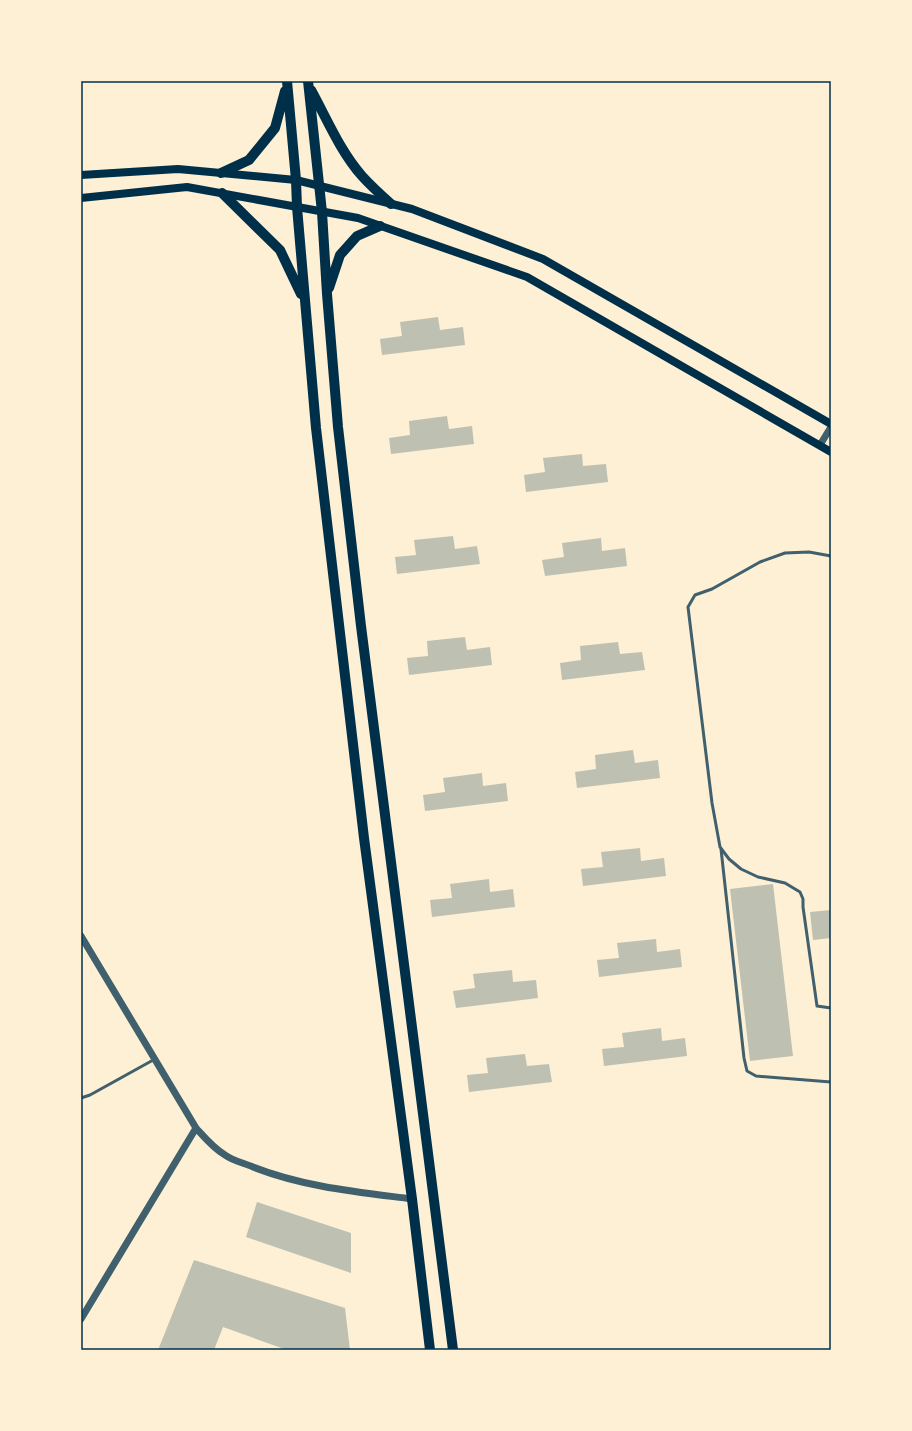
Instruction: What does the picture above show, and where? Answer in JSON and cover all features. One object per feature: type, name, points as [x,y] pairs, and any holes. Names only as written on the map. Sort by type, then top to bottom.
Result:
[{"type":"main road","points":[[221,173],[249,160],[275,128],[287,82]]},
{"type":"main road","points":[[287,82],[296,180],[304,300],[316,428],[364,838],[412,1199],[430,1350]]},
{"type":"main road","points":[[308,83],[322,212],[338,427],[361,626],[453,1350]]},
{"type":"main road","points":[[308,83],[335,137],[348,156],[362,175],[391,204]]},
{"type":"main road","points":[[81,175],[178,169],[296,180],[412,209],[543,259],[831,425]]},
{"type":"main road","points":[[81,198],[187,187],[358,218],[527,277],[831,452]]},
{"type":"main road","points":[[222,193],[280,250],[304,300]]},
{"type":"main road","points":[[327,294],[340,255],[357,236],[380,226]]},
{"type":"street","points":[[820,446],[831,425]]},
{"type":"street","points":[[81,936],[196,1128],[207,1141],[225,1156],[271,1174],[302,1183],[412,1199]]},
{"type":"street","points":[[81,1319],[196,1128]]},
{"type":"lane","points":[[831,556],[808,552],[785,553],[760,562],[712,589],[695,595],[688,607],[712,803],[720,847],[744,1058],[747,1070],[756,1076],[831,1082]]},
{"type":"lane","points":[[720,847],[729,859],[741,869],[758,877],[785,883],[800,892],[803,899],[817,1006],[831,1008]]},
{"type":"lane","points":[[81,1098],[90,1095],[155,1059]]},
{"type":"building","points":[[438,317],[440,330],[463,327],[465,345],[382,355],[380,339],[402,336],[400,322]]},
{"type":"building","points":[[447,416],[449,429],[472,426],[474,444],[391,454],[389,438],[410,435],[409,421]]},
{"type":"building","points":[[582,454],[583,466],[606,464],[608,482],[526,492],[524,475],[545,472],[543,458]]},
{"type":"building","points":[[453,536],[455,549],[477,546],[480,564],[397,574],[395,557],[416,555],[414,540]]},
{"type":"building","points":[[601,538],[602,551],[625,548],[627,566],[545,576],[542,560],[564,557],[562,543]]},
{"type":"building","points":[[465,637],[467,650],[490,647],[492,665],[409,675],[407,658],[428,656],[427,641]]},
{"type":"building","points":[[618,642],[620,654],[642,652],[645,670],[562,680],[560,663],[581,660],[580,646]]},
{"type":"building","points":[[633,750],[635,763],[658,760],[660,778],[577,788],[575,772],[596,769],[595,755]]},
{"type":"building","points":[[482,773],[483,786],[506,783],[508,801],[425,811],[423,795],[445,792],[443,778]]},
{"type":"building","points":[[640,848],[641,861],[664,858],[666,876],[583,886],[581,869],[603,867],[601,852]]},
{"type":"building","points":[[489,879],[490,892],[513,889],[515,907],[432,917],[430,900],[452,898],[450,884]]},
{"type":"building","points":[[773,884],[793,1056],[750,1061],[730,889]]},
{"type":"building","points":[[831,910],[831,938],[813,940],[810,912]]},
{"type":"building","points":[[656,939],[657,952],[680,949],[682,967],[599,977],[597,960],[619,958],[617,943]]},
{"type":"building","points":[[512,970],[513,982],[536,980],[538,998],[456,1008],[453,991],[475,988],[473,974]]},
{"type":"building","points":[[661,1028],[662,1041],[685,1038],[687,1056],[604,1066],[602,1049],[624,1047],[622,1033]]},
{"type":"building","points":[[525,1054],[527,1066],[549,1064],[552,1082],[469,1092],[467,1075],[488,1073],[486,1058]]},
{"type":"building","points":[[257,1202],[351,1233],[351,1273],[246,1237]]},
{"type":"building","points":[[194,1260],[345,1308],[350,1350],[287,1350],[223,1327],[214,1350],[158,1350]]}]
